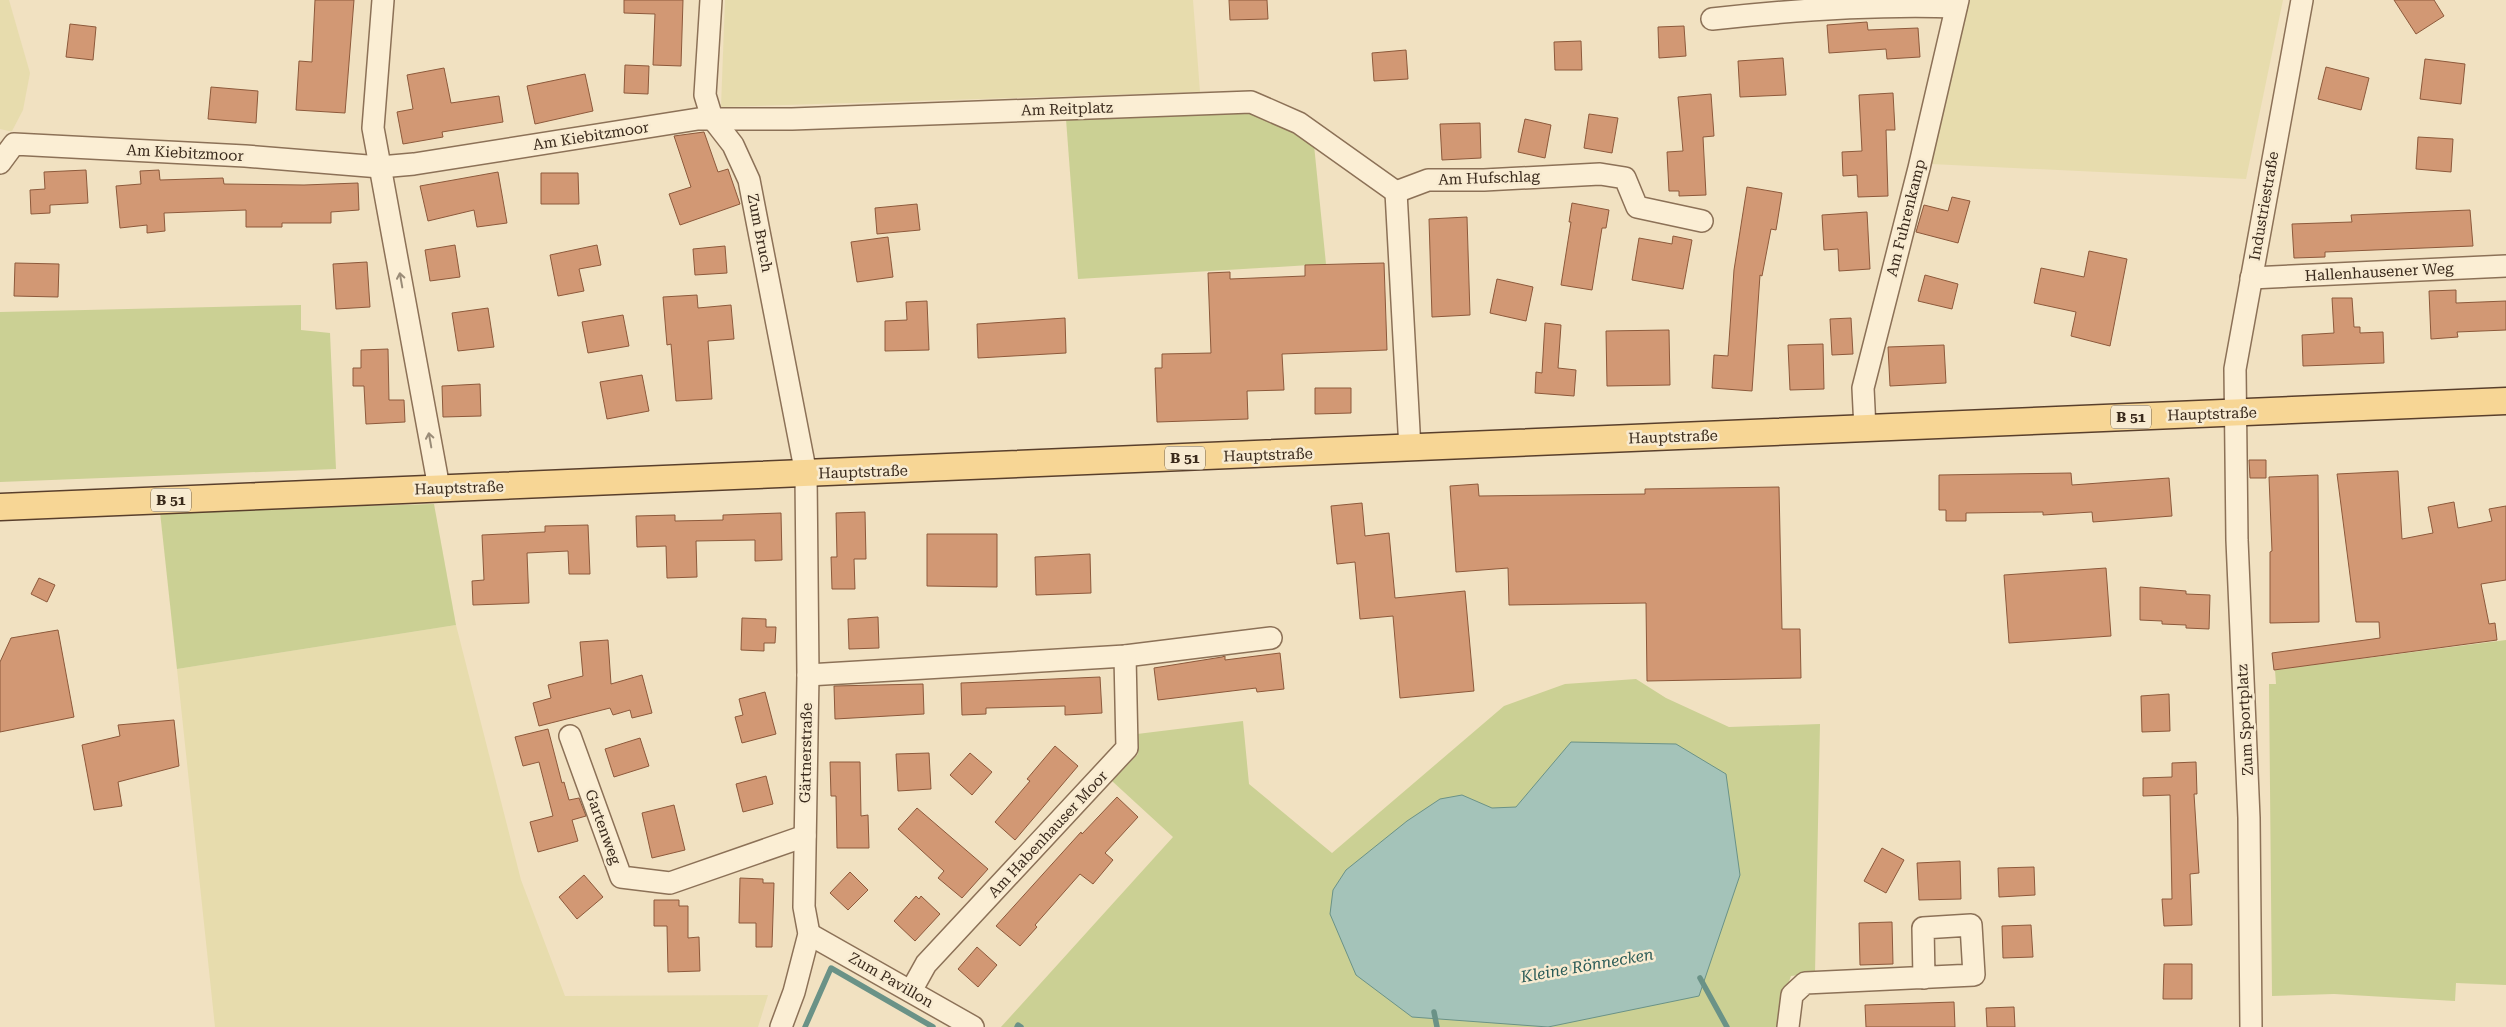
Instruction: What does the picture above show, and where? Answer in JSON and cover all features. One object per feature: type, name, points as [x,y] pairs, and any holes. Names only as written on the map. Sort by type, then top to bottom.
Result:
[{"type":"main road","name":"Hauptstraße","points":[[0,507],[1410,449],[2028,420],[2234,414],[2506,401]]},
{"type":"street","points":[[383,0],[372,128],[439,488]]},
{"type":"street","name":"Zum Bruch","points":[[711,0],[706,95],[712,118],[732,144],[749,180],[806,474]]},
{"type":"street","name":"Industriestraße","points":[[2234,414],[2235,369],[2302,0]]},
{"type":"street","name":"Am Fuhrenkamp","points":[[1712,19],[1816,9],[1957,3],[1919,168],[1862,388],[1864,429]]},
{"type":"street","name":"Am Reitplatz","points":[[712,118],[792,119],[1251,102],[1299,123],[1396,192]]},
{"type":"street","name":"Am Kiebitzmoor","points":[[0,163],[14,144],[244,156],[380,167],[414,164],[712,118]]},
{"type":"street","name":"Am Hufschlag","points":[[1396,192],[1428,180],[1484,180],[1600,174],[1625,178],[1637,207],[1702,222]]},
{"type":"street","points":[[1396,192],[1410,449]]},
{"type":"street","name":"Hallenhausener Weg","points":[[2251,278],[2506,266]]},
{"type":"street","name":"Zum Sportplatz","points":[[2234,414],[2249,818],[2252,1027]]},
{"type":"street","name":"Gärtnerstraße","points":[[781,1027],[794,992],[809,934],[804,907],[808,674],[806,474]]},
{"type":"street","points":[[808,674],[1125,656],[1271,638]]},
{"type":"street","name":"Am Habenhauser Moor","points":[[911,991],[926,964],[1127,748],[1125,656]]},
{"type":"street","name":"Gartenweg","points":[[570,736],[621,877],[670,883],[805,836]]},
{"type":"street","name":"Zum Pavillon","points":[[809,934],[973,1027]]},
{"type":"street","points":[[1788,1027],[1792,995],[1805,983],[1924,978]]},
{"type":"shaded area","points":[[0,0],[9,0],[30,73],[23,110],[12,131],[0,129]]},
{"type":"shaded area","points":[[725,0],[1193,0],[1200,92],[721,107]]},
{"type":"shaded area","points":[[1970,0],[2283,0],[2246,179],[1931,164]]},
{"type":"shaded area","points":[[456,625],[521,880],[565,996],[768,995],[758,1027],[215,1027],[177,669]]},
{"type":"green space","points":[[1255,109],[1288,124],[1314,145],[1326,264],[1078,279],[1066,119]]},
{"type":"green space","points":[[301,305],[301,330],[330,333],[336,469],[0,482],[0,312]]},
{"type":"green space","points":[[434,504],[456,625],[177,669],[160,512]]},
{"type":"green space","points":[[2506,640],[2506,985],[2456,983],[2455,1001],[2334,994],[2272,996],[2269,684],[2276,684],[2275,670]]},
{"type":"green space","points":[[1636,679],[1666,698],[1729,727],[1820,724],[1815,973],[1791,976],[1780,1006],[1778,1027],[1001,1027],[1173,837],[1112,781],[1138,754],[1137,734],[1243,721],[1249,784],[1332,853],[1504,706],[1565,684]]},
{"type":"water","points":[[1571,742],[1676,744],[1726,774],[1740,875],[1699,996],[1548,1027],[1412,1017],[1356,975],[1330,914],[1333,890],[1346,870],[1407,821],[1440,799],[1462,795],[1492,808],[1516,807]]},
{"type":"building","points":[[315,0],[354,0],[345,113],[296,110],[299,61],[312,62]]},
{"type":"building","points":[[624,0],[683,0],[681,66],[653,65],[655,14],[624,13]]},
{"type":"building","points":[[1229,0],[1267,0],[1268,19],[1230,20]]},
{"type":"building","points":[[2394,0],[2434,0],[2444,16],[2416,34]]},
{"type":"building","points":[[1867,22],[1868,30],[1918,28],[1920,57],[1887,59],[1886,49],[1829,53],[1827,25]]},
{"type":"building","points":[[70,24],[96,27],[93,60],[66,57]]},
{"type":"building","points":[[1684,26],[1686,56],[1659,58],[1658,27]]},
{"type":"building","points":[[1581,41],[1582,70],[1555,70],[1554,42]]},
{"type":"building","points":[[1406,50],[1408,79],[1374,81],[1372,53]]},
{"type":"building","points":[[1783,58],[1786,95],[1740,97],[1738,61]]},
{"type":"building","points":[[2425,59],[2465,64],[2461,104],[2420,99]]},
{"type":"building","points":[[625,65],[649,66],[648,94],[624,93]]},
{"type":"building","points":[[2326,67],[2369,78],[2361,110],[2318,99]]},
{"type":"building","points":[[444,68],[451,103],[499,96],[503,122],[442,132],[443,137],[403,144],[397,112],[413,109],[407,75]]},
{"type":"building","points":[[585,74],[593,111],[535,124],[527,86]]},
{"type":"building","points":[[211,87],[258,91],[256,123],[208,119]]},
{"type":"building","points":[[1893,93],[1895,130],[1886,130],[1888,196],[1858,197],[1857,175],[1843,176],[1842,152],[1862,151],[1859,95]]},
{"type":"building","points":[[1711,94],[1714,136],[1703,137],[1706,195],[1679,196],[1679,191],[1669,191],[1667,152],[1683,151],[1678,97]]},
{"type":"building","points":[[1589,114],[1618,118],[1612,153],[1584,148]]},
{"type":"building","points":[[1525,119],[1551,125],[1545,158],[1518,152]]},
{"type":"building","points":[[1480,123],[1481,158],[1442,160],[1440,124]]},
{"type":"building","points":[[704,132],[718,172],[728,169],[740,204],[680,225],[669,194],[691,187],[674,136]]},
{"type":"building","points":[[2418,137],[2453,139],[2451,172],[2416,169]]},
{"type":"building","points":[[86,170],[88,203],[50,205],[50,213],[31,214],[30,190],[45,189],[44,172]]},
{"type":"building","points":[[159,170],[160,180],[223,178],[224,184],[304,185],[358,183],[359,210],[331,212],[331,223],[282,223],[282,227],[246,227],[246,210],[164,213],[165,231],[147,233],[147,225],[120,228],[116,186],[141,184],[140,171]]},
{"type":"building","points":[[498,172],[507,223],[477,227],[474,210],[428,221],[420,186]]},
{"type":"building","points":[[541,173],[578,173],[579,204],[541,204]]},
{"type":"building","points":[[1747,187],[1782,193],[1776,230],[1771,229],[1762,276],[1760,275],[1752,391],[1712,388],[1714,355],[1728,356],[1734,270]]},
{"type":"building","points":[[1952,197],[1970,201],[1958,243],[1916,232],[1924,205],[1948,211]]},
{"type":"building","points":[[1572,203],[1609,210],[1606,228],[1602,228],[1592,290],[1561,285],[1571,222],[1569,222]]},
{"type":"building","points":[[917,204],[920,230],[877,234],[875,208]]},
{"type":"building","points":[[2470,210],[2473,246],[2325,252],[2325,257],[2294,258],[2292,224],[2352,222],[2351,215]]},
{"type":"building","points":[[1867,212],[1870,269],[1839,271],[1838,249],[1824,250],[1822,215]]},
{"type":"building","points":[[1467,217],[1470,315],[1432,317],[1429,219]]},
{"type":"building","points":[[1673,236],[1692,240],[1683,289],[1632,280],[1639,238],[1672,244]]},
{"type":"building","points":[[888,237],[893,277],[857,282],[851,242]]},
{"type":"building","points":[[455,245],[460,277],[430,281],[425,250]]},
{"type":"building","points":[[597,245],[601,265],[579,269],[584,291],[558,296],[550,255]]},
{"type":"building","points":[[725,246],[727,273],[695,275],[693,249]]},
{"type":"building","points":[[2089,251],[2127,259],[2110,346],[2071,336],[2076,312],[2034,303],[2041,268],[2084,277]]},
{"type":"building","points":[[367,262],[370,307],[336,309],[333,264]]},
{"type":"building","points":[[15,263],[59,264],[58,297],[14,296]]},
{"type":"building","points":[[1384,263],[1387,350],[1282,354],[1284,390],[1247,391],[1248,419],[1157,422],[1155,368],[1162,368],[1162,354],[1211,353],[1208,273],[1230,272],[1230,279],[1305,276],[1305,265]]},
{"type":"building","points":[[1925,275],[1958,284],[1952,309],[1918,301]]},
{"type":"building","points":[[1497,279],[1533,287],[1526,321],[1490,313]]},
{"type":"building","points":[[2456,290],[2456,303],[2506,301],[2506,330],[2457,332],[2458,337],[2431,339],[2429,291]]},
{"type":"building","points":[[697,295],[698,308],[731,305],[734,339],[708,341],[712,399],[676,401],[671,344],[667,345],[663,297]]},
{"type":"building","points":[[2332,298],[2352,298],[2354,327],[2360,327],[2360,333],[2383,332],[2384,363],[2303,366],[2302,335],[2334,333]]},
{"type":"building","points":[[927,301],[929,350],[885,351],[885,321],[907,320],[906,302]]},
{"type":"building","points":[[488,308],[494,347],[458,351],[452,313]]},
{"type":"building","points":[[623,315],[629,346],[588,353],[582,322]]},
{"type":"building","points":[[1065,318],[1066,353],[978,358],[977,324]]},
{"type":"building","points":[[1851,318],[1853,354],[1832,355],[1830,319]]},
{"type":"building","points":[[1545,323],[1561,325],[1558,368],[1576,370],[1574,396],[1535,393],[1536,372],[1542,373]]},
{"type":"building","points":[[1669,330],[1670,385],[1607,386],[1606,331]]},
{"type":"building","points":[[1823,344],[1824,389],[1790,390],[1788,345]]},
{"type":"building","points":[[1944,345],[1946,383],[1890,386],[1888,347]]},
{"type":"building","points":[[388,349],[389,400],[404,400],[405,422],[366,424],[364,386],[353,386],[353,368],[361,368],[361,350]]},
{"type":"building","points":[[642,375],[649,411],[607,419],[600,382]]},
{"type":"building","points":[[480,384],[481,416],[443,417],[442,386]]},
{"type":"building","points":[[1315,388],[1351,388],[1351,413],[1315,414]]},
{"type":"building","points":[[2249,460],[2266,460],[2266,478],[2250,478]]},
{"type":"building","points":[[2398,471],[2402,539],[2433,533],[2428,507],[2454,502],[2458,528],[2492,521],[2489,509],[2506,506],[2506,580],[2481,584],[2489,624],[2495,623],[2497,640],[2274,670],[2272,653],[2380,638],[2379,622],[2356,622],[2337,474]]},
{"type":"building","points":[[2071,473],[2072,485],[2169,478],[2172,516],[2093,522],[2092,512],[2043,515],[2043,512],[1966,513],[1966,521],[1946,521],[1946,510],[1939,510],[1939,475]]},
{"type":"building","points":[[2318,475],[2319,622],[2270,623],[2270,552],[2272,551],[2269,477]]},
{"type":"building","points":[[1478,484],[1479,496],[1645,494],[1645,489],[1779,487],[1782,629],[1800,629],[1801,678],[1647,681],[1646,603],[1509,605],[1508,568],[1456,572],[1450,486]]},
{"type":"building","points":[[1362,503],[1365,536],[1389,533],[1395,598],[1465,591],[1474,691],[1400,698],[1393,616],[1360,619],[1355,562],[1337,564],[1331,506]]},
{"type":"building","points":[[865,512],[866,559],[854,559],[855,589],[832,589],[831,557],[837,557],[836,513]]},
{"type":"building","points":[[781,513],[782,560],[755,561],[755,540],[696,541],[697,577],[667,578],[666,546],[637,547],[636,516],[675,515],[675,521],[723,520],[723,515]]},
{"type":"building","points":[[588,525],[590,574],[569,574],[568,551],[527,553],[529,603],[473,605],[472,581],[484,580],[482,535],[545,532],[545,526]]},
{"type":"building","points":[[927,534],[997,534],[997,587],[927,586]]},
{"type":"building","points":[[1090,554],[1091,593],[1036,595],[1035,557]]},
{"type":"building","points":[[2106,568],[2111,636],[2009,643],[2004,575]]},
{"type":"building","points":[[39,578],[55,585],[47,602],[31,594]]},
{"type":"building","points":[[2140,587],[2186,591],[2186,594],[2210,595],[2209,629],[2186,628],[2186,625],[2162,624],[2162,621],[2140,620]]},
{"type":"building","points":[[878,617],[879,648],[849,649],[848,619]]},
{"type":"building","points":[[742,618],[766,619],[766,627],[776,627],[775,643],[764,643],[764,651],[741,650]]},
{"type":"building","points":[[58,630],[74,717],[0,732],[0,662],[11,638]]},
{"type":"building","points":[[608,640],[611,684],[642,675],[652,713],[632,718],[630,710],[613,715],[610,708],[539,726],[533,703],[551,698],[548,685],[583,676],[580,642]]},
{"type":"building","points":[[1280,653],[1284,689],[1257,692],[1256,688],[1158,700],[1154,668],[1225,656],[1225,660]]},
{"type":"building","points":[[1100,677],[1102,713],[1065,715],[1065,706],[986,708],[986,714],[962,715],[961,683]]},
{"type":"building","points":[[923,684],[924,714],[835,719],[834,686]]},
{"type":"building","points":[[765,692],[776,734],[742,743],[735,717],[743,715],[739,699]]},
{"type":"building","points":[[2169,694],[2170,731],[2142,732],[2141,696]]},
{"type":"building","points":[[174,720],[179,766],[118,782],[122,806],[94,810],[82,745],[120,736],[118,725]]},
{"type":"building","points":[[548,729],[562,783],[564,782],[569,800],[579,798],[586,816],[572,820],[578,841],[538,852],[530,822],[553,816],[539,762],[523,766],[515,737]]},
{"type":"building","points":[[640,738],[649,766],[614,777],[605,749]]},
{"type":"building","points":[[1055,746],[1078,766],[1015,840],[995,822],[1030,781],[1027,779]]},
{"type":"building","points":[[929,753],[931,789],[898,791],[896,754]]},
{"type":"building","points":[[970,753],[992,772],[972,795],[950,775]]},
{"type":"building","points":[[830,762],[860,762],[861,816],[868,815],[869,848],[837,848],[836,796],[831,796]]},
{"type":"building","points":[[2196,762],[2197,794],[2194,794],[2199,873],[2190,874],[2192,925],[2164,926],[2162,899],[2172,899],[2170,795],[2143,796],[2143,778],[2172,777],[2172,763]]},
{"type":"building","points":[[766,776],[773,804],[743,812],[736,784]]},
{"type":"building","points":[[1117,797],[1138,817],[1105,853],[1113,860],[1093,884],[1080,874],[1035,925],[1037,927],[1020,946],[996,926],[1081,832],[1082,834]]},
{"type":"building","points":[[674,805],[685,850],[652,858],[642,813]]},
{"type":"building","points":[[917,808],[988,869],[962,898],[938,878],[944,871],[898,829]]},
{"type":"building","points":[[1882,848],[1904,860],[1886,893],[1864,881]]},
{"type":"building","points":[[1960,861],[1961,899],[1919,900],[1917,863]]},
{"type":"building","points":[[2034,867],[2035,895],[1999,897],[1998,868]]},
{"type":"building","points":[[850,872],[868,890],[848,910],[830,893]]},
{"type":"building","points":[[584,875],[603,897],[577,919],[559,897]]},
{"type":"building","points":[[740,878],[763,879],[763,883],[774,883],[772,947],[756,947],[756,923],[739,923]]},
{"type":"building","points":[[916,896],[919,899],[921,896],[940,914],[915,941],[894,921]]},
{"type":"building","points":[[654,900],[679,900],[679,906],[688,906],[688,938],[699,937],[700,971],[668,972],[667,926],[654,926]]},
{"type":"building","points":[[1892,922],[1893,964],[1860,965],[1859,923]]},
{"type":"building","points":[[2031,925],[2033,957],[2003,958],[2002,926]]},
{"type":"building","points":[[977,947],[997,965],[978,987],[958,969]]},
{"type":"building","points":[[2164,964],[2192,964],[2192,999],[2163,999]]},
{"type":"building","points":[[1954,1002],[1955,1027],[1866,1027],[1865,1005]]},
{"type":"building","points":[[2014,1007],[2015,1027],[1987,1027],[1986,1008]]},
{"type":"waterway","name":"Kleine Rönnecken","points":[[805,1027],[831,968],[933,1027]]},
{"type":"waterway","name":"Kleine Rönnecken","points":[[1700,978],[1727,1027]]},
{"type":"waterway","name":"Kleine Rönnecken","points":[[1434,1012],[1437,1027]]},
{"type":"waterway","name":"Kleine Rönnecken","points":[[1017,1027],[1018,1025],[1021,1027]]}]
